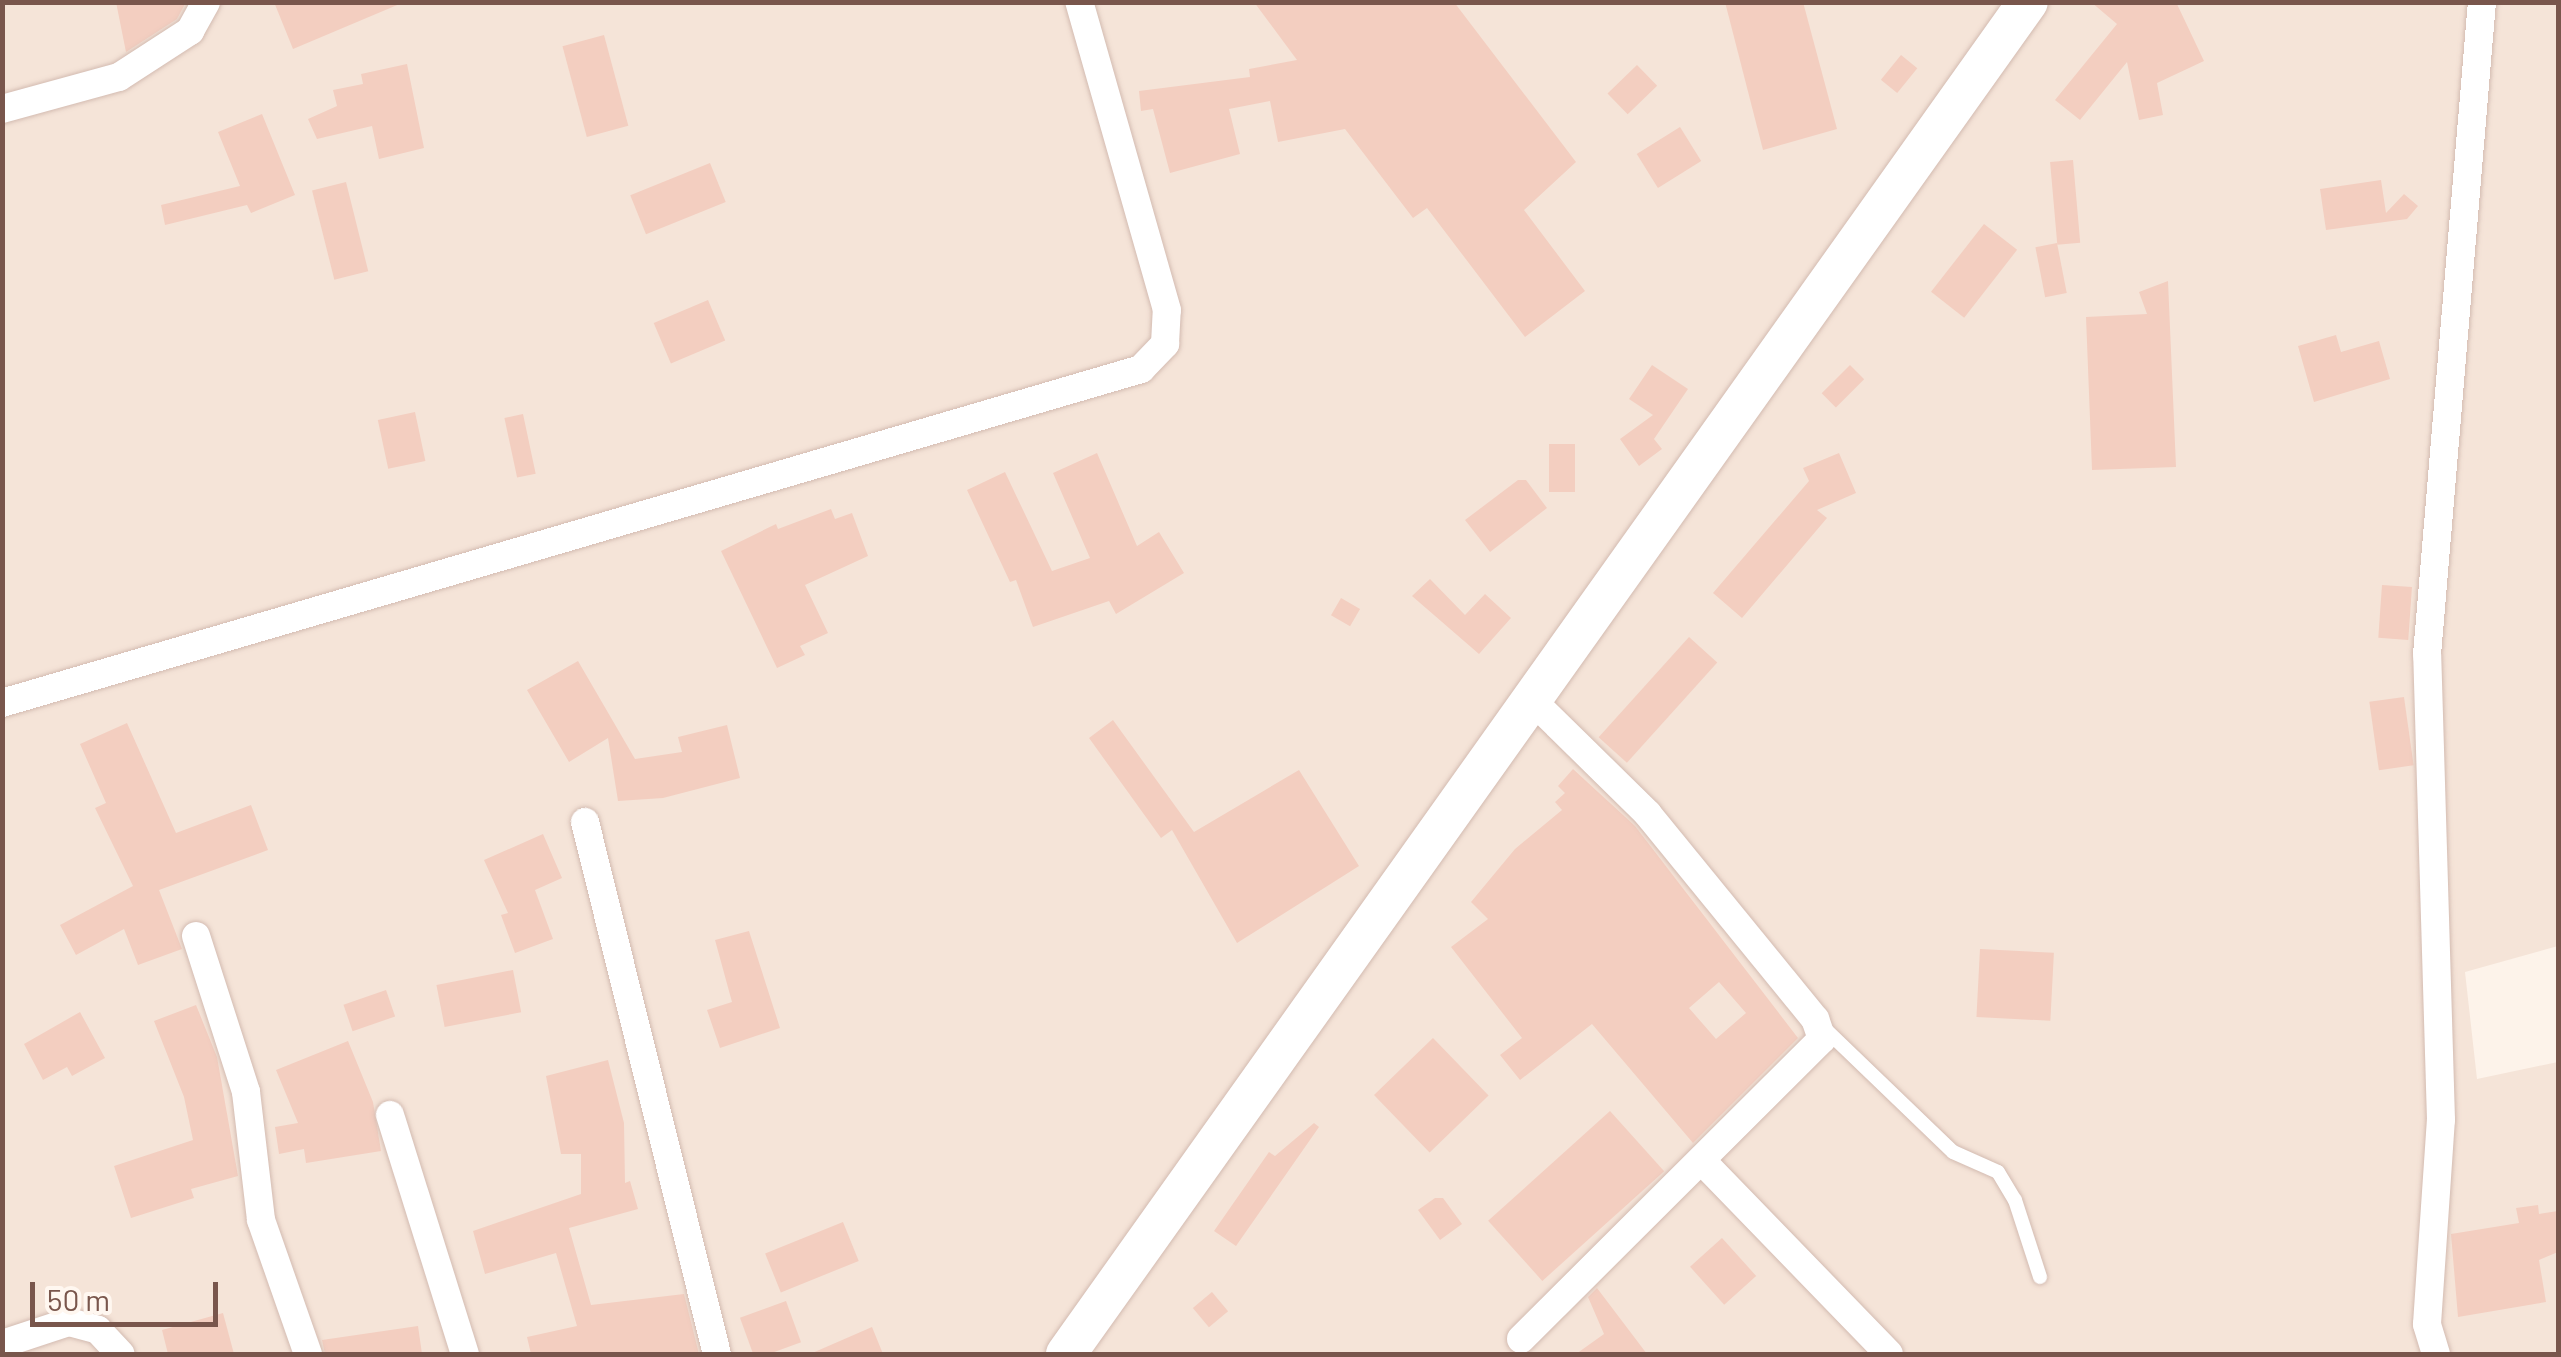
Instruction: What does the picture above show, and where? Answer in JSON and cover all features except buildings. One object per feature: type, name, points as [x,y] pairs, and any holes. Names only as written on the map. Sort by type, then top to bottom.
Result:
[{"type":"main road","points":[[1066,1354],[2028,2]]},
{"type":"street","points":[[2,108],[119,77],[190,31],[206,2]]},
{"type":"street","points":[[2,703],[1141,369],[1164,344],[1167,310],[1079,2]]},
{"type":"street","points":[[2436,1354],[2427,1324],[2440,1120],[2427,655],[2482,2]]},
{"type":"street","points":[[1521,1339],[1807,1060],[1822,1039],[1815,1019],[1648,814],[1532,700]]},
{"type":"street","points":[[585,822],[717,1354]]},
{"type":"street","points":[[196,936],[246,1092],[260,1220],[308,1354]]},
{"type":"street","points":[[390,1115],[465,1354]]},
{"type":"street","points":[[1703,1162],[1888,1354]]},
{"type":"street","points":[[2,1344],[69,1322],[98,1330],[120,1354]]},
{"type":"lane","points":[[1815,1019],[1954,1152],[1998,1172],[2015,1200],[2040,1277]]},
{"type":"shaded area","points":[[3,3],[2558,3],[2558,946],[2465,972],[2477,1079],[2558,1062],[2558,1354],[3,1354]]}]
